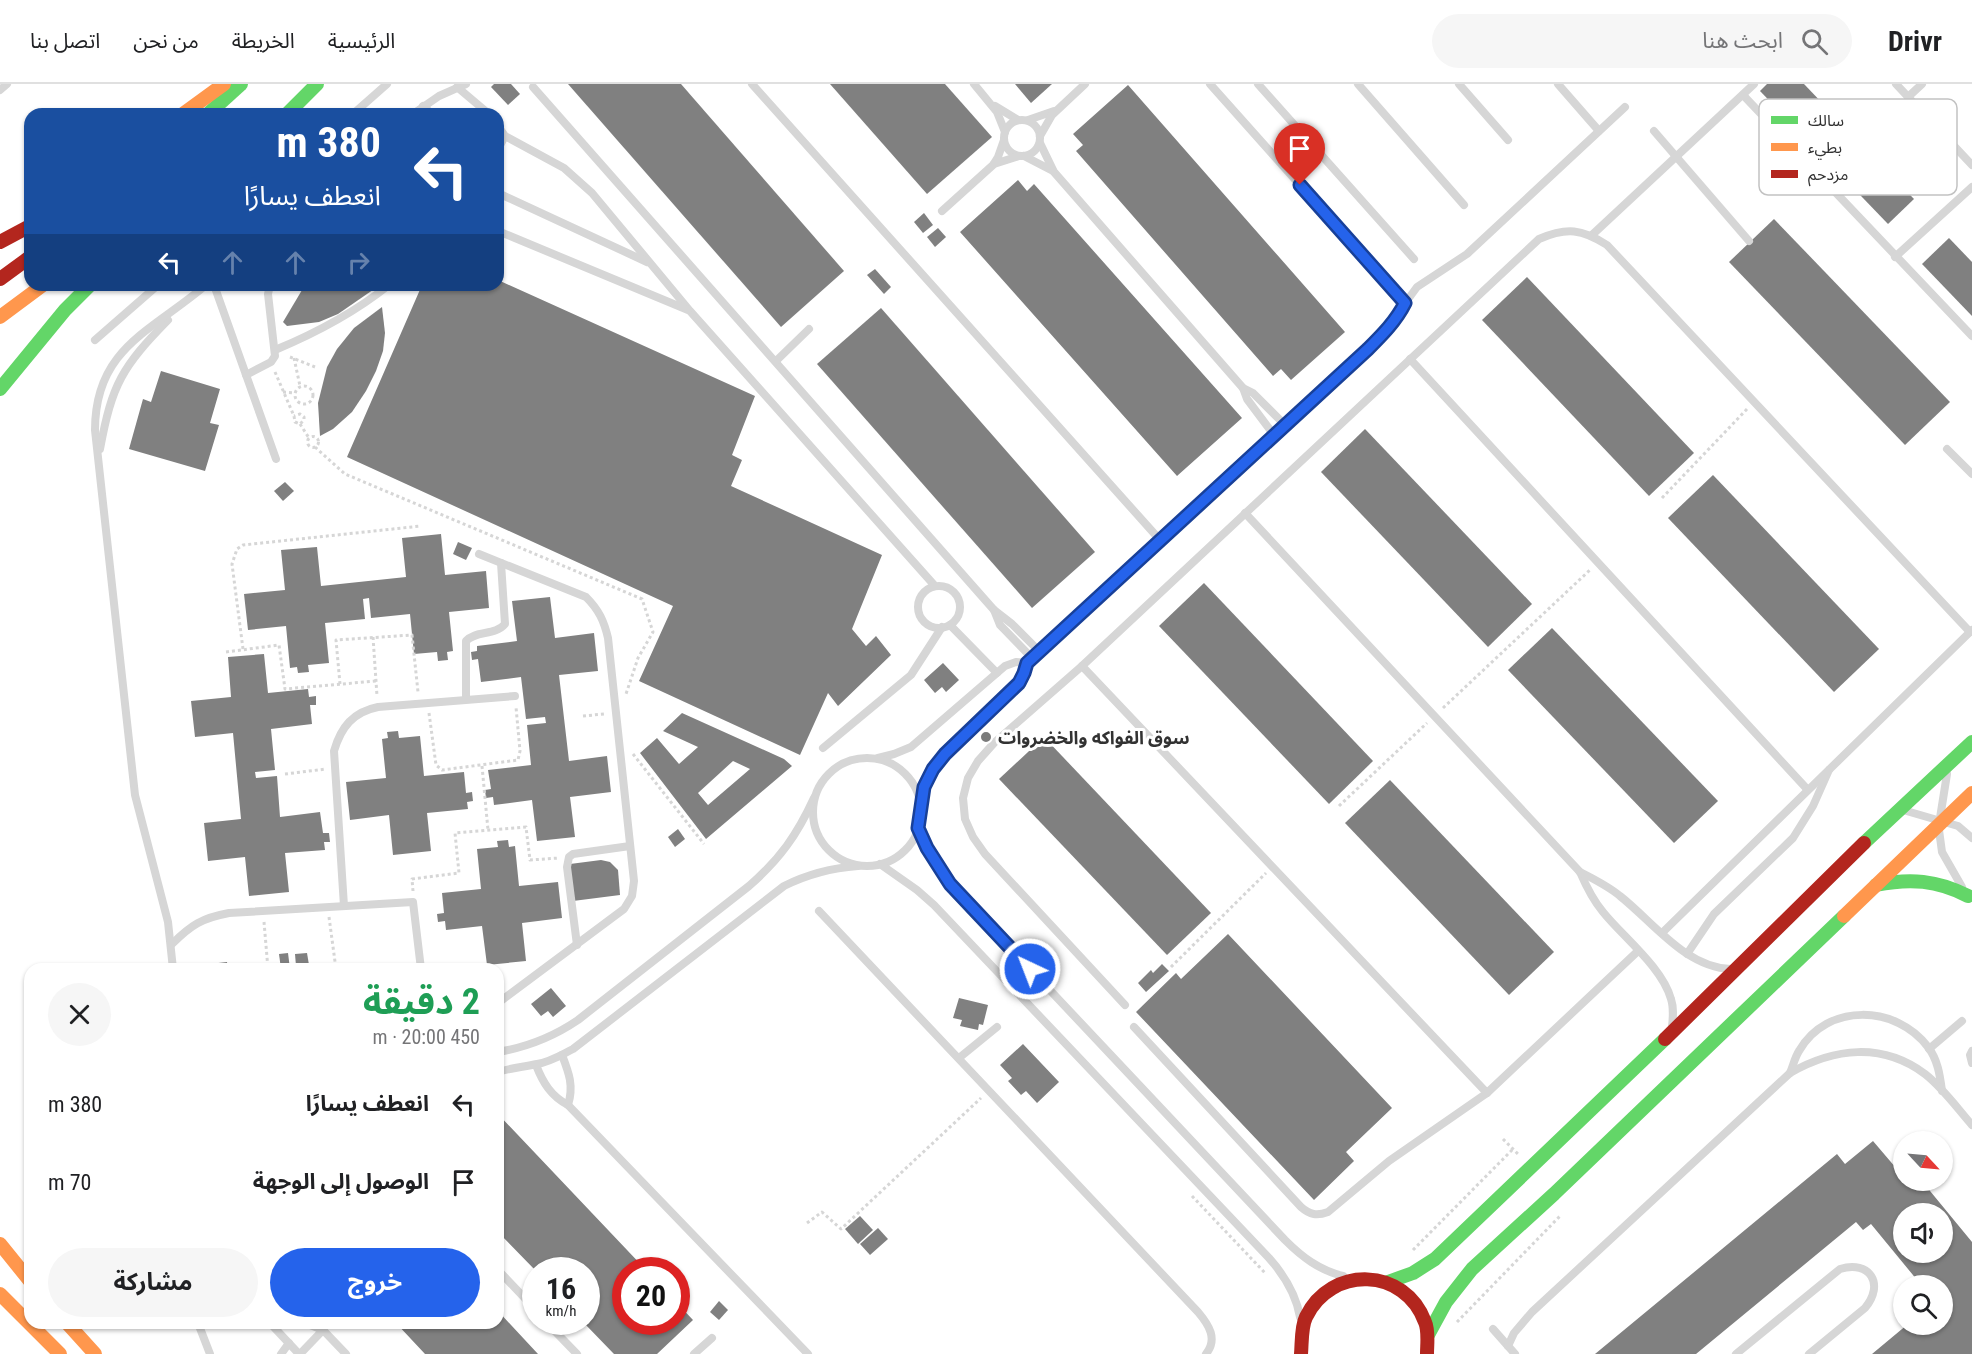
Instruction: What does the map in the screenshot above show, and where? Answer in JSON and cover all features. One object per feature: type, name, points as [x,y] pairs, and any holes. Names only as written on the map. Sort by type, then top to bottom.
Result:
[{"type":"main road","points":[[191,108],[224,84]]},
{"type":"main road","points":[[214,108],[241,84]]},
{"type":"main road","points":[[278,108],[308,84]]},
{"type":"main road","points":[[293,108],[317,84]]},
{"type":"main road","points":[[0,243],[24,229]]},
{"type":"main road","points":[[0,279],[24,261]]},
{"type":"main road","points":[[0,317],[35,291]]},
{"type":"main road","points":[[0,389],[65,310],[84,291]]},
{"type":"main road","points":[[1388,1282],[1405,1278],[1421,1270],[1435,1259],[1671,1034],[1899,809],[1972,742]]},
{"type":"main road","points":[[1428,1335],[1446,1302],[1472,1269],[1554,1194],[1972,793]]},
{"type":"main road","points":[[1876,885],[1895,880],[1914,879],[1951,887],[1970,899]]},
{"type":"main road","points":[[0,1244],[24,1274]]},
{"type":"main road","points":[[1301,1354],[1302,1326],[1307,1312],[1316,1300],[1339,1283],[1371,1278],[1388,1282],[1403,1291],[1415,1303],[1424,1318],[1428,1335],[1427,1354]]},
{"type":"main road","points":[[0,1294],[24,1318]]},
{"type":"main road","points":[[35,1329],[60,1354]]},
{"type":"main road","points":[[72,1329],[95,1354]]},
{"type":"lane","points":[[0,90],[7,84]]},
{"type":"lane","points":[[360,108],[387,84]]},
{"type":"lane","points":[[420,108],[466,84]]},
{"type":"lane","points":[[752,84],[1160,540]]},
{"type":"lane","points":[[974,84],[991,104],[1002,122],[1006,147],[1012,153],[1054,172]]},
{"type":"lane","points":[[993,165],[1036,149],[1045,125],[1060,107],[1085,84]]},
{"type":"lane","points":[[1210,84],[1405,303]]},
{"type":"lane","points":[[1258,84],[1414,259]]},
{"type":"lane","points":[[1358,84],[1464,205]]},
{"type":"lane","points":[[1459,84],[1508,140]]},
{"type":"lane","points":[[1558,84],[1599,131]]},
{"type":"lane","points":[[1592,235],[1754,84]]},
{"type":"lane","points":[[1896,84],[1908,97],[1922,84]]},
{"type":"lane","points":[[457,87],[482,108]]},
{"type":"lane","points":[[533,87],[994,610],[1039,651]]},
{"type":"lane","points":[[1743,95],[1759,112]]},
{"type":"lane","points":[[991,104],[1018,120],[1039,118],[1060,107]]},
{"type":"lane","points":[[504,1070],[515,1066],[536,1065],[562,1055],[590,1038],[784,886],[832,868],[880,864],[897,857],[910,844],[918,828],[924,787],[933,769],[945,754],[1019,683],[1029,660],[1381,336],[1417,287],[1467,254],[1625,106]]},
{"type":"lane","points":[[942,211],[993,165],[1008,126],[1018,120]]},
{"type":"lane","points":[[1028,120],[1038,129],[1054,172],[1243,388],[1253,393],[1285,425]]},
{"type":"lane","points":[[1654,131],[1749,241]]},
{"type":"lane","points":[[504,138],[564,168],[579,179],[690,311],[935,586]]},
{"type":"lane","points":[[1957,149],[1972,165]]},
{"type":"lane","points":[[1895,257],[1972,187]]},
{"type":"lane","points":[[1837,195],[1972,336]]},
{"type":"lane","points":[[504,196],[651,264]]},
{"type":"lane","points":[[1125,1005],[985,854],[973,837],[965,819],[963,798],[968,778],[978,761],[994,744],[1082,666],[1539,239],[1556,232],[1574,231],[1592,235],[1607,245],[1971,631],[1662,933]]},
{"type":"lane","points":[[504,234],[690,311]]},
{"type":"lane","points":[[95,340],[151,291]]},
{"type":"lane","points":[[173,963],[168,922],[135,795],[95,410],[106,373],[117,357],[130,343],[199,291]]},
{"type":"lane","points":[[216,291],[276,459]]},
{"type":"lane","points":[[246,375],[271,362],[275,356],[269,291]]},
{"type":"lane","points":[[275,350],[328,326],[381,291]]},
{"type":"lane","points":[[99,456],[110,401],[123,371],[138,351],[183,304]]},
{"type":"lane","points":[[776,361],[808,329]]},
{"type":"lane","points":[[1410,359],[1807,789]]},
{"type":"lane","points":[[1243,388],[1246,399],[1274,435]]},
{"type":"lane","points":[[1947,449],[1972,474]]},
{"type":"lane","points":[[1245,513],[1580,872],[1619,895],[1697,962],[1716,969],[1738,969]]},
{"type":"lane","points":[[479,554],[586,597],[598,608],[605,622],[609,638],[634,881],[632,896],[624,909],[504,999]]},
{"type":"lane","points":[[466,699],[466,641],[470,636],[500,629],[505,624],[501,563]]},
{"type":"lane","points":[[935,586],[943,586],[951,589],[957,595],[960,611],[950,625],[933,627],[925,622],[918,605],[927,590],[935,586]]},
{"type":"lane","points":[[994,610],[1000,625],[1029,660]]},
{"type":"lane","points":[[950,625],[997,673]]},
{"type":"lane","points":[[823,748],[911,675],[942,627]]},
{"type":"lane","points":[[504,1051],[539,1042],[578,1020],[749,886],[770,868],[788,847],[803,824],[823,780],[837,766],[855,759],[894,754],[911,747],[1005,666],[1029,660]]},
{"type":"lane","points":[[1082,666],[1486,1093]]},
{"type":"lane","points":[[344,906],[333,751],[339,734],[350,719],[365,710],[378,707],[515,696]]},
{"type":"lane","points":[[876,758],[892,764],[906,775],[916,789],[920,806]]},
{"type":"lane","points":[[1949,763],[1944,783],[1939,832],[1942,852],[1970,899]]},
{"type":"lane","points":[[1687,954],[1714,914],[1793,838],[1813,806],[1831,766]]},
{"type":"lane","points":[[814,798],[813,821],[821,842],[837,858],[858,866]]},
{"type":"lane","points":[[1899,809],[1958,826],[1972,838]]},
{"type":"lane","points":[[918,828],[927,848],[950,884],[1299,1255],[1315,1266],[1353,1279]]},
{"type":"lane","points":[[577,945],[567,867],[569,857],[573,854],[630,846]]},
{"type":"lane","points":[[880,864],[934,905],[1282,1272],[1292,1288],[1302,1326]]},
{"type":"lane","points":[[1580,872],[1602,912],[1666,986],[1674,1010],[1671,1034]]},
{"type":"lane","points":[[172,944],[188,928],[207,917],[263,911],[413,902],[420,963]]},
{"type":"lane","points":[[819,911],[1198,1312],[1208,1324],[1212,1337],[1209,1351],[1206,1354]]},
{"type":"lane","points":[[1134,1027],[1301,1207],[1314,1215],[1328,1212],[1389,1161],[1486,1093],[1638,951]]},
{"type":"lane","points":[[1790,1072],[1799,1051],[1813,1034],[1831,1022],[1852,1015],[1875,1015],[1896,1021],[1915,1032],[1929,1049],[1939,1069],[1942,1091]]},
{"type":"lane","points":[[1929,1049],[1962,1021]]},
{"type":"lane","points":[[959,1058],[997,1028]]},
{"type":"lane","points":[[1508,1346],[1514,1334],[1532,1312],[1790,1072],[1811,1061],[1834,1053],[1858,1051],[1882,1054],[1905,1062],[1925,1074],[1972,1125]]},
{"type":"lane","points":[[1972,1051],[1970,1055],[1972,1063]]},
{"type":"lane","points":[[562,1055],[572,1083],[572,1094],[568,1106]]},
{"type":"lane","points":[[536,1065],[552,1094],[568,1106],[808,1354]]},
{"type":"lane","points":[[1736,1354],[1839,1269],[1851,1265],[1863,1268],[1871,1276],[1875,1287],[1873,1299],[1809,1354]]},
{"type":"lane","points":[[504,1276],[522,1295]]},
{"type":"lane","points":[[200,1329],[210,1354]]},
{"type":"lane","points":[[276,1329],[300,1354],[320,1329]]},
{"type":"lane","points":[[325,1329],[346,1354]]},
{"type":"lane","points":[[1493,1329],[1515,1354]]},
{"type":"lane","points":[[559,1335],[577,1354]]},
{"type":"lane","points":[[694,1354],[712,1338]]},
{"type":"lane","points":[[281,1354],[289,1343]]},
{"type":"path","points":[[275,350],[315,367]]},
{"type":"path","points":[[294,358],[300,386],[295,393],[295,398],[302,404]]},
{"type":"path","points":[[271,362],[295,422],[300,424],[309,438],[307,443],[315,447],[345,474],[642,599],[653,632],[638,657],[626,694]]},
{"type":"path","points":[[300,386],[309,386],[314,394],[310,402],[302,404]]},
{"type":"path","points":[[283,392],[295,393]]},
{"type":"path","points":[[1662,498],[1754,402]]},
{"type":"path","points":[[300,414],[302,404]]},
{"type":"path","points":[[294,416],[300,414]]},
{"type":"path","points":[[300,414],[304,417],[300,424]]},
{"type":"path","points":[[309,438],[317,438],[315,447]]},
{"type":"path","points":[[243,650],[232,564],[233,556],[243,545],[422,526]]},
{"type":"path","points":[[1339,806],[1598,563]]},
{"type":"path","points":[[340,684],[336,640],[412,634],[419,703]]},
{"type":"path","points":[[373,637],[378,707]]},
{"type":"path","points":[[226,652],[279,645],[285,689],[376,681]]},
{"type":"path","points":[[428,702],[437,767],[442,770],[515,762],[520,757],[515,696]]},
{"type":"path","points":[[583,716],[615,712]]},
{"type":"path","points":[[631,746],[633,755],[704,844]]},
{"type":"path","points":[[482,765],[488,830]]},
{"type":"path","points":[[285,774],[334,768]]},
{"type":"path","points":[[413,902],[412,879],[459,873],[455,833],[526,827],[530,861],[569,857]]},
{"type":"path","points":[[1171,966],[1272,867]]},
{"type":"path","points":[[328,907],[335,963]]},
{"type":"path","points":[[263,911],[267,963]]},
{"type":"path","points":[[807,1223],[822,1212],[841,1229],[989,1090]]},
{"type":"path","points":[[1406,1258],[1513,1149]]},
{"type":"path","points":[[1190,1194],[1271,1280]]},
{"type":"path","points":[[1456,1323],[1568,1208]]},
{"type":"building","points":[[494,84],[511,84],[520,94],[508,105],[491,87]]},
{"type":"building","points":[[568,84],[681,84],[844,271],[781,327]]},
{"type":"building","points":[[830,84],[945,84],[992,137],[927,194]]},
{"type":"building","points":[[1015,84],[1052,84],[1031,103]]},
{"type":"building","points":[[1767,84],[1804,84],[1818,99],[1768,99],[1760,91]]},
{"type":"building","points":[[1128,85],[1345,332],[1291,380],[1281,369],[1273,376],[1076,151],[1083,145],[1073,134]]},
{"type":"building","points":[[1018,180],[1027,191],[1034,184],[1242,418],[1177,476],[960,232]]},
{"type":"building","points":[[1860,195],[1910,195],[1914,199],[1888,224]]},
{"type":"building","points":[[924,213],[933,225],[923,233],[914,222]]},
{"type":"building","points":[[1774,219],[1950,402],[1905,445],[1729,262]]},
{"type":"building","points":[[938,228],[946,237],[935,247],[927,237]]},
{"type":"building","points":[[1949,238],[1972,262],[1972,316],[1922,264]]},
{"type":"building","points":[[875,269],[891,287],[884,294],[867,275]]},
{"type":"building","points":[[1527,277],[1694,453],[1649,496],[1482,320]]},
{"type":"building","points":[[504,283],[755,396],[732,455],[742,460],[731,486],[882,555],[852,629],[866,646],[876,636],[891,655],[838,706],[828,693],[800,755],[639,681],[673,606],[347,457],[419,291],[504,291]]},
{"type":"building","points":[[301,291],[371,291],[338,314],[319,322],[287,326],[283,322]]},
{"type":"building","points":[[382,307],[385,333],[383,351],[376,371],[352,412],[333,429],[320,436],[318,403],[327,367],[337,349],[354,328]]},
{"type":"building","points":[[881,308],[1095,552],[1032,608],[817,364]]},
{"type":"building","points":[[161,371],[220,389],[210,423],[219,425],[205,471],[129,449],[143,399],[151,402]]},
{"type":"building","points":[[1365,429],[1532,604],[1488,647],[1321,472]]},
{"type":"building","points":[[1713,475],[1879,649],[1834,692],[1668,518]]},
{"type":"building","points":[[285,482],[294,491],[283,501],[274,491]]},
{"type":"building","points":[[441,534],[445,575],[486,571],[489,608],[449,612],[453,651],[447,652],[448,660],[438,661],[437,652],[414,654],[410,614],[371,618],[369,598],[363,599],[365,619],[325,623],[329,663],[308,665],[309,672],[298,673],[297,667],[290,668],[286,626],[248,630],[244,594],[285,590],[281,550],[317,547],[321,586],[406,577],[402,538]]},
{"type":"building","points":[[458,542],[472,548],[466,560],[453,554]]},
{"type":"building","points":[[1204,583],[1373,761],[1329,804],[1159,626]]},
{"type":"building","points":[[550,597],[555,638],[594,633],[598,671],[559,675],[569,761],[607,756],[611,792],[570,797],[575,837],[537,841],[532,800],[494,805],[493,797],[486,798],[485,790],[491,789],[488,770],[531,765],[527,725],[546,723],[545,717],[526,719],[521,677],[481,682],[478,659],[472,660],[471,652],[477,651],[477,646],[517,641],[512,601]]},
{"type":"building","points":[[1552,628],[1718,801],[1674,843],[1508,670]]},
{"type":"building","points":[[264,654],[268,693],[308,689],[309,697],[316,696],[316,705],[310,705],[312,724],[271,729],[275,770],[255,772],[256,778],[277,776],[280,817],[320,812],[323,833],[329,833],[330,842],[324,842],[325,850],[285,853],[289,892],[249,896],[245,857],[208,861],[204,823],[241,819],[233,733],[195,737],[191,701],[231,697],[228,657]]},
{"type":"building","points":[[943,663],[959,680],[946,692],[942,687],[935,693],[924,680]]},
{"type":"building","points":[[682,713],[784,759],[792,766],[706,839],[640,753],[657,738],[679,764],[698,747],[663,731]],"holes":[[[733,761],[750,769],[708,805],[698,793]]]},
{"type":"building","points":[[398,731],[399,738],[420,736],[424,776],[464,772],[466,793],[472,792],[473,801],[467,802],[468,809],[427,813],[431,851],[393,855],[389,815],[350,820],[346,782],[386,778],[382,739],[388,738],[387,732]]},
{"type":"building","points":[[1044,737],[1211,913],[1167,955],[999,779]]},
{"type":"building","points":[[1390,780],[1554,952],[1509,995],[1345,823]]},
{"type":"building","points":[[678,829],[685,839],[675,847],[668,837]]},
{"type":"building","points":[[508,840],[509,847],[515,846],[519,886],[558,882],[562,918],[522,923],[526,961],[487,963],[482,926],[446,930],[445,921],[438,922],[437,914],[444,913],[442,893],[481,889],[477,849],[498,847],[497,841]]},
{"type":"building","points":[[601,860],[610,862],[618,870],[620,895],[573,901],[570,864]]},
{"type":"building","points":[[1228,934],[1392,1108],[1346,1152],[1354,1161],[1314,1200],[1136,1012],[1176,973],[1181,979]]},
{"type":"building","points":[[288,953],[289,963],[280,963],[279,954]]},
{"type":"building","points":[[307,953],[309,963],[296,963],[295,954]]},
{"type":"building","points":[[1162,964],[1169,971],[1146,992],[1138,983],[1151,970],[1153,973]]},
{"type":"building","points":[[551,988],[566,1006],[553,1017],[548,1011],[541,1016],[531,1004]]},
{"type":"building","points":[[959,998],[988,1005],[983,1025],[979,1024],[978,1030],[960,1026],[962,1020],[953,1018]]},
{"type":"building","points":[[1023,1044],[1059,1082],[1037,1103],[1026,1091],[1021,1095],[1008,1081],[1012,1078],[1000,1065]]},
{"type":"building","points":[[504,1120],[634,1257],[612,1257],[612,1335],[677,1335],[657,1354],[614,1354],[596,1335],[600,1335],[600,1257],[522,1257],[504,1238]]},
{"type":"building","points":[[1873,1141],[1893,1164],[1893,1191],[1930,1191],[1940,1203],[1893,1203],[1893,1251],[1871,1224],[1863,1230],[1856,1222],[1696,1354],[1595,1354],[1837,1154],[1845,1164]]},
{"type":"building","points":[[860,1216],[873,1230],[858,1244],[845,1229]]},
{"type":"building","points":[[1953,1219],[1972,1242],[1972,1354],[1872,1354],[1895,1335],[1953,1335],[1953,1275],[1913,1275],[1903,1263],[1953,1263]]},
{"type":"building","points":[[878,1228],[888,1239],[870,1255],[860,1244]]},
{"type":"building","points":[[719,1301],[728,1310],[719,1320],[710,1312]]},
{"type":"building","points":[[504,1317],[538,1354],[425,1354],[402,1329],[504,1329]]},
{"type":"traffic: fast","points":[[215,108],[241,84]]},
{"type":"traffic: fast","points":[[293,108],[317,84]]},
{"type":"traffic: fast","points":[[0,389],[65,310],[84,291]]},
{"type":"traffic: fast","points":[[1864,843],[1972,742]]},
{"type":"traffic: fast","points":[[1876,885],[1923,882],[1968,896]]},
{"type":"traffic: fast","points":[[1428,1335],[1446,1302],[1472,1269],[1554,1194],[1844,916]]},
{"type":"traffic: fast","points":[[1388,1282],[1413,1273],[1435,1259],[1665,1039]]},
{"type":"traffic: slow","points":[[191,108],[224,84]]},
{"type":"traffic: slow","points":[[0,317],[35,291]]},
{"type":"traffic: slow","points":[[1844,916],[1972,793]]},
{"type":"traffic: slow","points":[[0,1244],[24,1274]]},
{"type":"traffic: slow","points":[[0,1294],[24,1318]]},
{"type":"traffic: slow","points":[[35,1329],[60,1354]]},
{"type":"traffic: slow","points":[[72,1329],[95,1354]]},
{"type":"traffic: jam","points":[[0,242],[24,229]]},
{"type":"traffic: jam","points":[[0,279],[24,261]]},
{"type":"traffic: jam","points":[[1665,1039],[1864,843]]},
{"type":"traffic: jam","points":[[1301,1354],[1304,1321],[1317,1300],[1332,1288],[1349,1281],[1367,1279],[1385,1283],[1401,1291],[1415,1304],[1426,1326],[1427,1354]]},
{"type":"place","name":"سوق الفواكه والخضروات","points":[[986,737]]},
{"type":"route","points":[[1030,969],[950,884],[938,867],[918,828],[924,787],[933,769],[945,754],[1019,683],[1027,663],[1368,349],[1401,310],[1405,303],[1300,185]]}]
